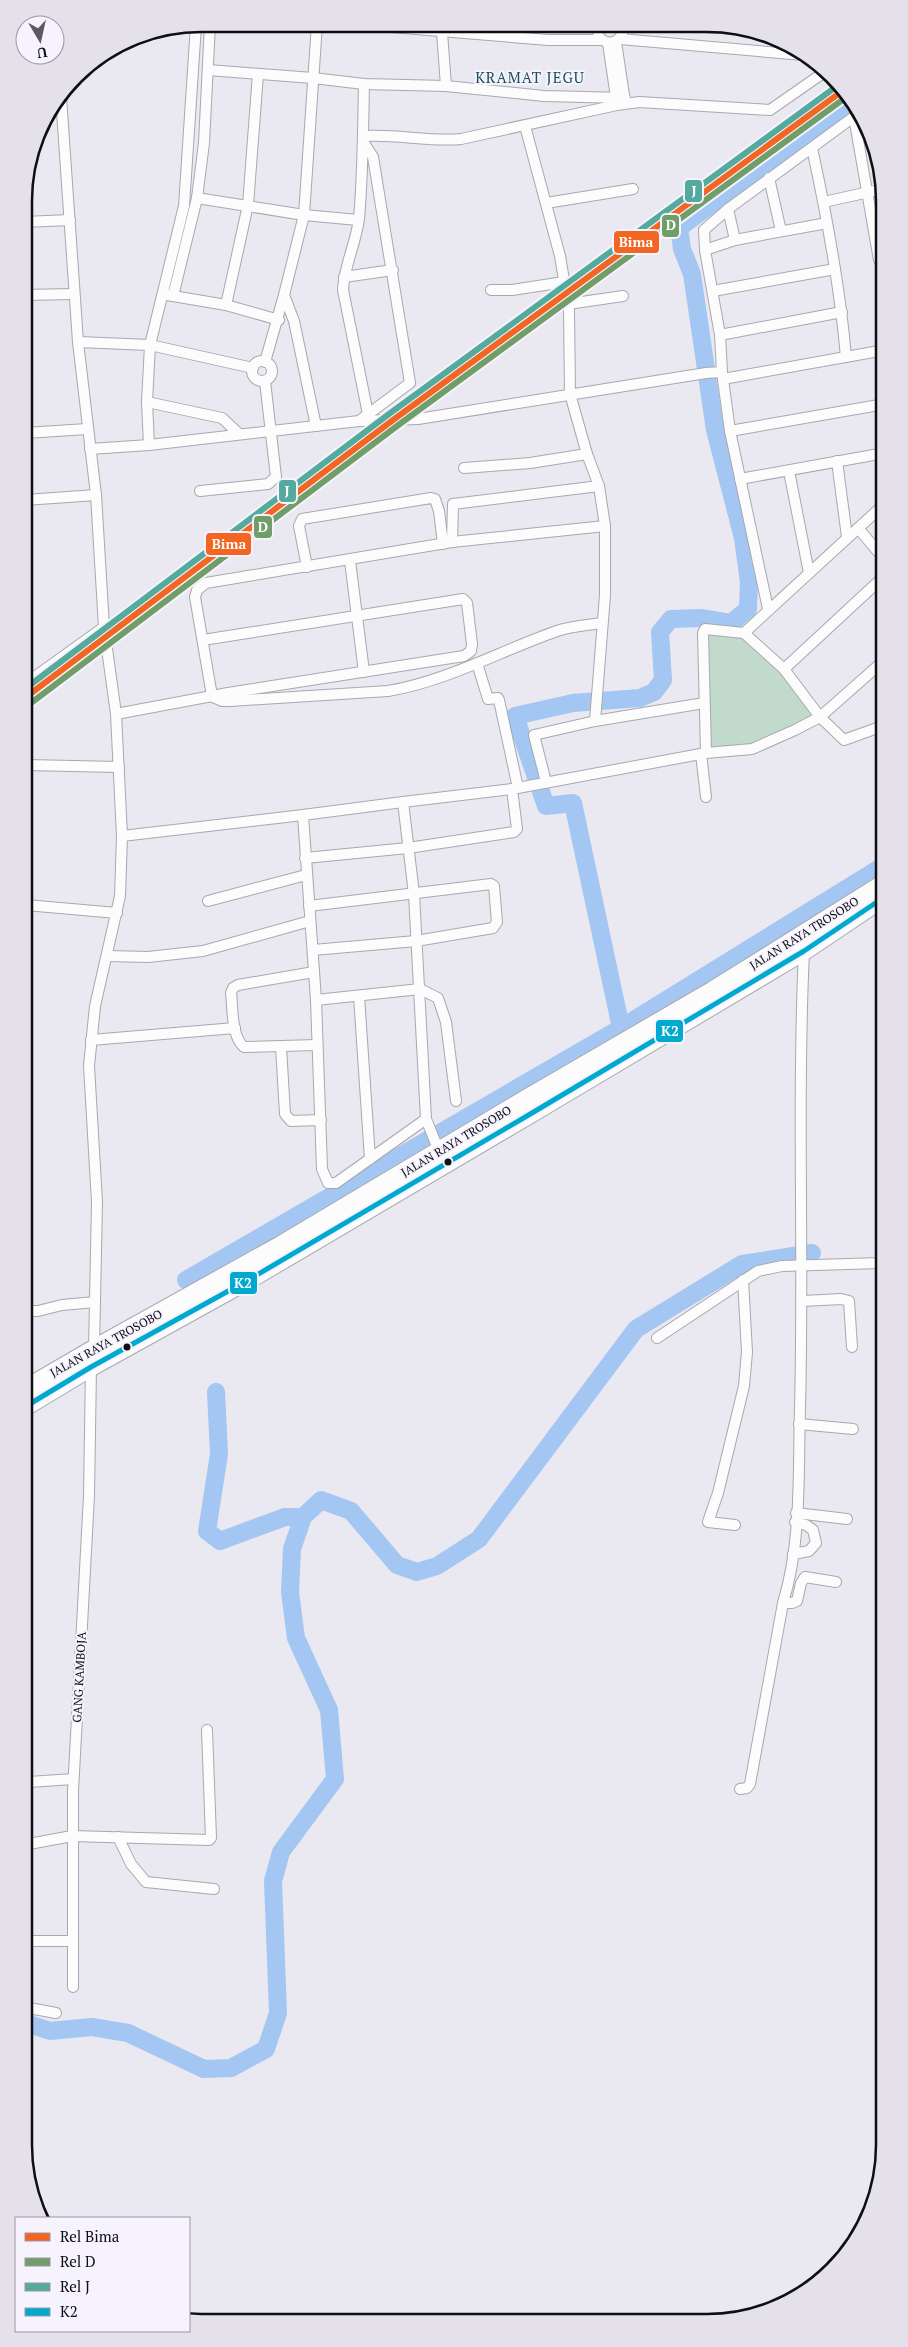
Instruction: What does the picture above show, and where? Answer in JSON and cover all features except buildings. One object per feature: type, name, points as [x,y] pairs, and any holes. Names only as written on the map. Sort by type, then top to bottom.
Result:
[{"type":"highway","name":"JALAN RAYA TROSOBO","points":[[32,1402],[438,1150],[729,980],[876,889]]},
{"type":"highway","name":"JALAN RAYA TROSOBO","points":[[202,1297],[250,1279],[370,1209],[804,951],[876,903]]},
{"type":"highway","name":"JALAN RAYA TROSOBO","points":[[32,1385],[94,1349],[185,1307]]},
{"type":"street","points":[[149,445],[147,402],[150,345],[184,206],[196,32]]},
{"type":"street","points":[[173,296],[197,198],[204,143],[210,32]]},
{"type":"street","points":[[265,362],[279,320],[304,215],[316,32]]},
{"type":"street","points":[[446,86],[442,32],[548,40],[611,41],[789,54]]},
{"type":"street","points":[[597,32],[611,41]]},
{"type":"street","points":[[618,32],[611,41],[621,101]]},
{"type":"street","points":[[208,70],[364,84],[446,86],[544,96],[770,110],[820,76]]},
{"type":"street","points":[[226,305],[248,205],[258,74]]},
{"type":"street","points":[[364,84],[364,139],[358,220],[344,276],[344,290],[368,414]]},
{"type":"street","points":[[364,139],[387,135],[450,140],[525,126],[621,101]]},
{"type":"street","points":[[62,107],[78,342],[96,495],[104,627],[116,714],[122,836],[120,896],[108,956],[95,1006],[89,1066],[97,1202],[94,1349]]},
{"type":"street","points":[[768,609],[716,374],[720,335],[705,250],[704,230],[728,209],[853,117]]},
{"type":"street","points":[[855,121],[876,243]]},
{"type":"street","points":[[525,126],[560,256],[568,304],[570,394],[586,454],[599,486],[605,526],[605,595],[596,718]]},
{"type":"street","points":[[359,421],[410,382],[373,157],[364,139]]},
{"type":"street","points":[[812,148],[824,202],[842,312],[846,357]]},
{"type":"street","points":[[769,178],[781,230]]},
{"type":"street","points":[[546,203],[633,189]]},
{"type":"street","points":[[824,202],[875,191]]},
{"type":"street","points":[[197,198],[304,215],[358,220]]},
{"type":"street","points":[[728,209],[735,240]]},
{"type":"street","points":[[33,222],[70,220]]},
{"type":"street","points":[[705,250],[735,240],[826,223]]},
{"type":"street","points":[[712,291],[835,269]]},
{"type":"street","points":[[344,276],[393,270]]},
{"type":"street","points":[[492,290],[512,290],[564,282]]},
{"type":"street","points":[[33,295],[74,294]]},
{"type":"street","points":[[161,294],[226,305],[279,320]]},
{"type":"street","points":[[284,295],[294,321],[316,426]]},
{"type":"street","points":[[568,304],[623,296]]},
{"type":"street","points":[[720,335],[842,312]]},
{"type":"street","points":[[78,342],[150,345],[253,368]]},
{"type":"street","points":[[90,449],[149,445],[238,433],[359,421],[418,419],[570,394],[876,352]]},
{"type":"street","points":[[253,368],[258,363],[265,362]]},
{"type":"street","points":[[200,491],[268,484],[274,480],[277,473],[265,381],[272,372],[265,362]]},
{"type":"street","points":[[253,368],[255,378],[265,381]]},
{"type":"street","points":[[147,402],[222,418],[238,433]]},
{"type":"street","points":[[730,431],[876,406]]},
{"type":"street","points":[[33,432],[87,429]]},
{"type":"street","points":[[464,468],[530,463],[586,454]]},
{"type":"street","points":[[740,479],[876,455]]},
{"type":"street","points":[[837,461],[846,537]]},
{"type":"street","points":[[789,471],[808,573]]},
{"type":"street","points":[[448,543],[453,504],[599,486]]},
{"type":"street","points":[[33,499],[96,495]]},
{"type":"street","points":[[307,566],[299,522],[302,519],[312,517],[431,498],[435,499],[448,543]]},
{"type":"street","points":[[744,633],[846,537],[876,512]]},
{"type":"street","points":[[212,696],[195,596],[197,590],[206,583],[307,566],[350,561],[448,543],[605,526]]},
{"type":"street","points":[[858,528],[876,549]]},
{"type":"street","points":[[350,561],[364,672]]},
{"type":"street","points":[[784,669],[876,585]]},
{"type":"street","points":[[116,714],[212,696],[434,661],[469,653],[472,644],[467,603],[464,599],[203,640]]},
{"type":"street","points":[[212,696],[222,701],[230,701],[388,691],[416,686],[559,630],[602,623]]},
{"type":"street","points":[[33,678],[104,627]]},
{"type":"street","points":[[706,798],[703,631],[744,633],[784,669],[820,717],[844,740],[876,729]]},
{"type":"street","points":[[306,858],[408,848],[515,832],[517,829],[515,789],[499,700],[498,698],[488,699],[477,663]]},
{"type":"street","points":[[122,836],[515,789],[704,753],[752,749],[820,717],[876,668]]},
{"type":"street","points":[[540,783],[534,735],[596,718],[704,703]]},
{"type":"street","points":[[33,765],[119,767]]},
{"type":"street","points":[[403,802],[414,894],[426,1119],[429,1132],[438,1150]]},
{"type":"street","points":[[303,815],[316,1000],[322,1120],[322,1168],[328,1183],[336,1183],[426,1119]]},
{"type":"street","points":[[208,901],[306,875]]},
{"type":"street","points":[[308,906],[492,884],[497,922],[492,928],[416,940],[313,950]]},
{"type":"street","points":[[33,906],[117,912]]},
{"type":"street","points":[[108,956],[148,957],[204,952],[310,920]]},
{"type":"street","points":[[740,1789],[748,1788],[750,1784],[783,1602],[792,1575],[800,1424],[803,1301],[801,1245],[804,951]]},
{"type":"street","points":[[314,972],[234,986],[231,993],[235,1028],[239,1041],[244,1047],[281,1048],[318,1045]]},
{"type":"street","points":[[316,1000],[420,989],[438,998],[443,1010],[456,1101]]},
{"type":"street","points":[[359,996],[370,1159]]},
{"type":"street","points":[[91,1040],[235,1028]]},
{"type":"street","points":[[281,1048],[285,1114],[291,1121],[322,1120]]},
{"type":"street","points":[[657,1338],[758,1271],[802,1263],[875,1263]]},
{"type":"street","points":[[735,1525],[708,1522],[718,1493],[744,1386],[747,1352],[743,1280]]},
{"type":"street","points":[[803,1301],[840,1299],[850,1301],[852,1347]]},
{"type":"street","points":[[32,1311],[62,1305],[95,1302]]},
{"type":"street","name":"GANG KAMBOJA","points":[[73,1987],[73,1779],[89,1496],[91,1367]]},
{"type":"street","points":[[800,1424],[853,1428]]},
{"type":"street","points":[[796,1518],[847,1519]]},
{"type":"street","points":[[793,1554],[809,1551],[816,1543],[813,1530],[796,1518]]},
{"type":"street","points":[[783,1602],[792,1604],[797,1601],[801,1583],[805,1577],[836,1582]]},
{"type":"street","points":[[32,1843],[72,1836],[210,1839],[208,1730]]},
{"type":"street","points":[[32,1782],[73,1779]]},
{"type":"street","points":[[118,1837],[131,1864],[146,1882],[214,1889]]},
{"type":"street","points":[[32,1941],[72,1941]]},
{"type":"street","points":[[32,2009],[56,2013]]},
{"type":"green space","points":[[705,630],[744,634],[781,672],[817,716],[752,747],[708,751]]},
{"type":"waterway","points":[[621,1028],[573,803],[546,806],[515,716],[573,703],[640,698],[654,692],[663,680],[660,632],[671,619],[700,618],[731,623],[748,609],[749,582],[743,538],[715,430],[692,274],[682,249],[679,228],[845,105]]},
{"type":"waterway","points":[[186,1280],[621,1028],[876,871]]},
{"type":"waterway","points":[[32,2025],[50,2031],[92,2027],[128,2033],[204,2069],[231,2068],[266,2049],[278,2013],[273,1881],[281,1852],[335,1779],[329,1710],[296,1638],[290,1592],[292,1549],[303,1517],[321,1500],[351,1511],[397,1565],[417,1572],[437,1566],[479,1539],[636,1329],[742,1264],[812,1253]]},
{"type":"waterway","points":[[216,1392],[219,1454],[207,1531],[220,1541],[285,1517],[303,1517]]},
{"type":"rail line","name":"J","points":[[33,683],[389,414],[833,89]]},
{"type":"rail line","name":"Bima","points":[[33,692],[393,420],[838,94]]},
{"type":"rail line","name":"D","points":[[33,702],[397,426],[842,100]]},
{"type":"transit line","name":"K2","points":[[32,1402],[91,1367],[250,1279],[537,1110],[804,951],[876,903]]},
{"type":"district","name":"KRAMAT JEGU","points":[[530,77]]}]
